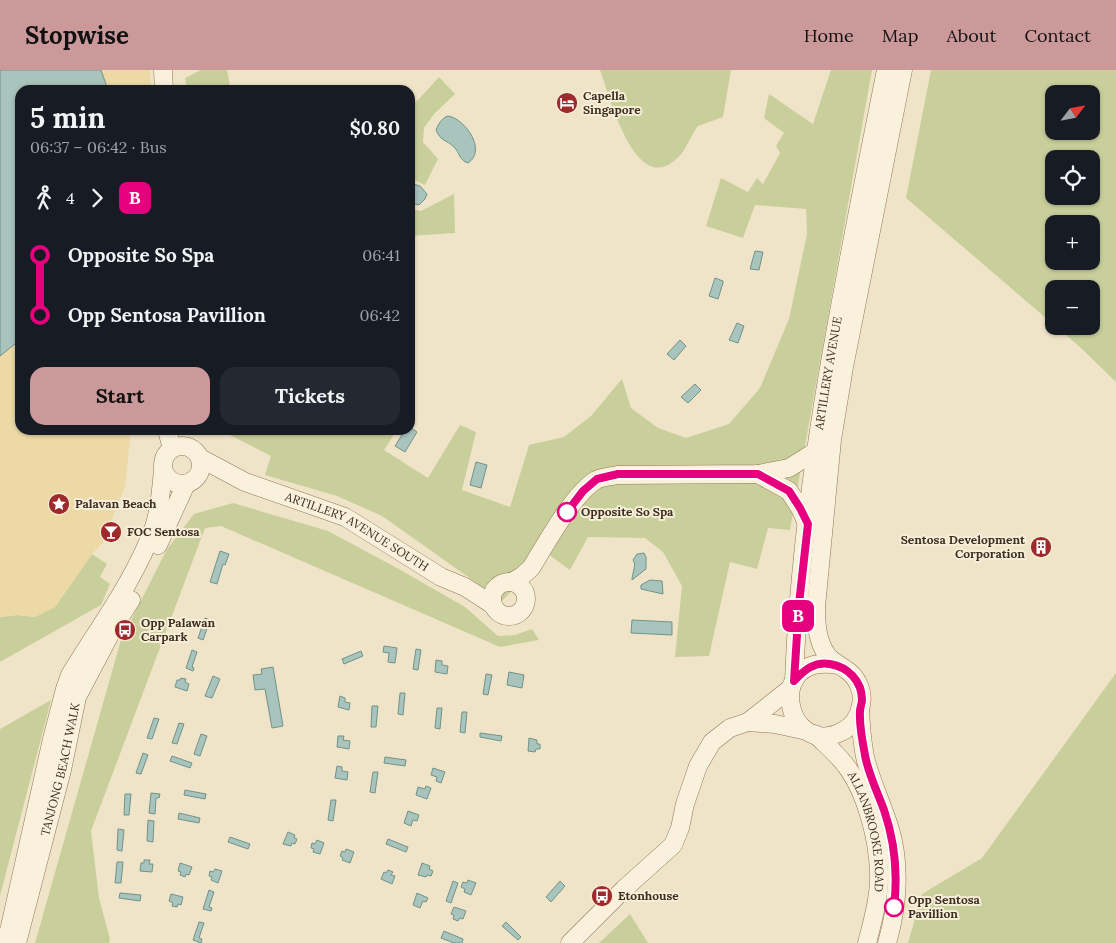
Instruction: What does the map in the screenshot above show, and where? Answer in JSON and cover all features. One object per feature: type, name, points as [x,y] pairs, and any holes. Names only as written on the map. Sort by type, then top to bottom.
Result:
[{"type":"street","points":[[163,70],[164,85]]},
{"type":"street","name":"ARTILLERY AVENUE","points":[[811,733],[800,725],[794,717],[789,698],[793,684],[799,604],[816,451],[827,370],[886,70]]},
{"type":"street","name":"ARTILLERY AVENUE","points":[[860,711],[862,701],[858,683],[846,669],[837,665],[827,654],[821,642],[816,624],[816,607],[832,440],[844,368],[903,70]]},
{"type":"street","points":[[168,435],[172,449]]},
{"type":"street","points":[[185,446],[196,452],[200,458],[199,474],[189,483],[174,483],[169,480],[163,470],[164,458],[172,449],[185,446]]},
{"type":"street","points":[[512,587],[526,602],[525,607],[516,615],[506,616],[500,614],[493,605],[492,595],[512,587],[531,568],[574,502],[597,479],[618,474],[758,474],[789,468],[816,451]]},
{"type":"street","name":"ARTILLERY AVENUE SOUTH","points":[[200,458],[245,482],[345,517],[441,577],[465,587],[493,605]]},
{"type":"street","name":"TANJONG BEACH WALK","points":[[0,943],[9,931],[65,689],[70,675],[105,617],[122,593],[146,547],[155,525],[163,470]]},
{"type":"street","points":[[758,474],[789,491],[808,524]]},
{"type":"street","name":"ARTILLERY AVENUE SOUTH","points":[[189,483],[214,480],[245,482]]},
{"type":"street","name":"TANJONG BEACH WALK","points":[[17,943],[62,770],[77,697],[115,625],[134,597],[189,483]]},
{"type":"street","name":"ARTILLERY AVENUE SOUTH","points":[[465,587],[512,587]]},
{"type":"street","points":[[105,617],[128,605]]},
{"type":"street","points":[[570,943],[624,889],[673,845],[680,828],[685,804],[698,766],[712,742],[730,728],[748,722],[793,684],[802,671],[813,665],[825,663],[837,665]]},
{"type":"street","points":[[748,722],[775,724],[826,736],[837,734],[847,729],[855,721],[860,711]]},
{"type":"street","name":"ALLANBROOKE ROAD","points":[[860,711],[866,762],[892,836],[897,888],[892,926],[886,943]]},
{"type":"street","name":"ALLANBROOKE ROAD","points":[[811,733],[850,770],[859,788],[876,840],[880,872],[879,887],[867,943]]},
{"type":"green space","points":[[201,70],[227,70],[230,85],[186,85],[185,78]]},
{"type":"green space","points":[[600,70],[731,70],[723,117],[698,126],[674,161],[660,168],[647,164],[635,153],[625,137]]},
{"type":"green space","points":[[831,70],[872,70],[790,530],[768,528],[757,569],[730,562],[709,656],[675,657],[682,586],[663,552],[645,538],[588,537],[570,570],[548,554],[502,601],[382,516],[337,496],[265,475],[271,456],[230,435],[394,435],[384,450],[428,478],[460,425],[476,432],[462,490],[510,507],[529,445],[564,437],[591,416],[622,379],[631,408],[658,428],[686,438],[729,424],[760,388],[789,319],[807,234],[806,209],[755,205],[743,238],[706,226],[721,178],[748,192],[757,178],[763,184],[780,153],[776,146],[784,133],[764,118],[769,94],[813,124]]},
{"type":"green space","points":[[931,70],[1116,70],[1116,382],[1066,335],[1100,335],[1100,280],[1045,280],[1045,317],[906,198]]},
{"type":"green space","points":[[439,77],[455,94],[434,114],[424,128],[423,142],[438,159],[425,185],[415,180],[415,102]]},
{"type":"green space","points":[[454,194],[455,233],[415,236],[415,210],[421,211]]},
{"type":"green space","points":[[233,503],[328,531],[465,607],[498,636],[515,635],[532,629],[539,640],[500,647],[221,526],[205,528],[91,831],[99,898],[110,939],[109,943],[35,943],[121,640],[167,549],[194,514]]},
{"type":"green space","points":[[92,554],[107,564],[100,577],[110,584],[101,605],[0,662],[0,617],[17,615],[35,617],[55,607]]},
{"type":"green space","points":[[1116,673],[1116,943],[908,943],[922,894],[982,858]]},
{"type":"green space","points":[[51,700],[0,896],[0,729]]},
{"type":"green space","points":[[630,914],[648,943],[599,943]]},
{"type":"sand","points":[[101,70],[150,70],[151,85],[106,85]]},
{"type":"sand","name":"Palavan Beach","points":[[15,344],[15,435],[130,435],[125,486],[103,542],[92,554],[55,607],[35,617],[17,615],[0,617],[0,356]]},
{"type":"water","points":[[0,70],[101,70],[106,85],[15,85],[15,344],[0,356]]},
{"type":"water","points":[[448,116],[455,118],[461,123],[472,136],[475,151],[473,158],[468,163],[461,158],[451,144],[440,137],[436,130],[441,121]]},
{"type":"water","points":[[415,184],[420,186],[427,194],[419,205],[415,204]]},
{"type":"water","points":[[755,251],[763,252],[759,270],[750,269]]},
{"type":"water","points":[[715,278],[723,281],[718,299],[709,296]]},
{"type":"water","points":[[737,323],[744,326],[738,343],[729,340]]},
{"type":"water","points":[[680,340],[686,346],[674,360],[667,354]]},
{"type":"water","points":[[695,384],[701,390],[688,403],[681,397]]},
{"type":"water","points":[[415,431],[417,432],[405,452],[395,446],[402,435],[415,435]]},
{"type":"water","points":[[476,462],[487,465],[481,488],[470,485]]},
{"type":"water","points":[[220,551],[229,554],[225,565],[223,564],[217,584],[210,582]]},
{"type":"water","points":[[644,553],[646,569],[632,580],[633,560],[637,554]]},
{"type":"water","points":[[650,580],[662,581],[663,594],[641,589],[641,585]]},
{"type":"water","points":[[205,618],[210,620],[203,640],[198,638]]},
{"type":"water","points":[[632,620],[672,622],[672,635],[631,633]]},
{"type":"water","points":[[384,646],[397,648],[395,663],[388,662],[389,653],[383,652]]},
{"type":"water","points":[[416,649],[421,650],[418,670],[413,669]]},
{"type":"water","points":[[192,650],[197,652],[192,667],[194,668],[193,671],[186,668]]},
{"type":"water","points":[[361,651],[363,656],[344,664],[342,659]]},
{"type":"water","points":[[436,660],[442,661],[442,665],[448,666],[447,674],[435,672]]},
{"type":"water","points":[[273,667],[283,726],[272,728],[265,689],[255,690],[253,675],[262,674],[261,669]]},
{"type":"water","points":[[509,672],[524,675],[522,688],[507,685]]},
{"type":"water","points":[[486,674],[492,675],[488,695],[483,694]]},
{"type":"water","points":[[213,676],[220,679],[212,698],[205,696]]},
{"type":"water","points":[[181,678],[186,679],[185,682],[189,684],[187,691],[175,687],[177,680]]},
{"type":"water","points":[[400,693],[405,693],[403,715],[398,714]]},
{"type":"water","points":[[340,696],[345,698],[345,702],[350,703],[349,710],[338,707]]},
{"type":"water","points":[[372,706],[378,706],[376,727],[371,727]]},
{"type":"water","points":[[437,708],[442,708],[440,729],[435,728]]},
{"type":"water","points":[[462,712],[467,712],[465,733],[460,732]]},
{"type":"water","points":[[154,718],[159,719],[152,739],[147,738]]},
{"type":"water","points":[[179,723],[184,724],[177,744],[172,743]]},
{"type":"water","points":[[480,733],[502,736],[501,741],[480,737]]},
{"type":"water","points":[[201,734],[207,736],[200,756],[194,754]]},
{"type":"water","points":[[338,736],[344,736],[343,740],[350,741],[349,749],[337,747]]},
{"type":"water","points":[[529,738],[537,740],[537,744],[540,744],[540,749],[536,749],[535,752],[528,751]]},
{"type":"water","points":[[143,753],[148,755],[141,774],[136,773]]},
{"type":"water","points":[[172,756],[192,763],[190,768],[170,761]]},
{"type":"water","points":[[385,757],[406,760],[405,766],[384,763]]},
{"type":"water","points":[[337,766],[342,767],[342,771],[348,772],[347,780],[335,778]]},
{"type":"water","points":[[433,768],[445,772],[441,783],[436,781],[437,777],[431,775]]},
{"type":"water","points":[[373,772],[378,772],[375,793],[370,792]]},
{"type":"water","points":[[426,786],[431,788],[427,799],[416,795],[418,787],[425,789]]},
{"type":"water","points":[[185,790],[206,794],[205,799],[184,795]]},
{"type":"water","points":[[151,793],[160,794],[159,798],[156,798],[155,814],[149,813]]},
{"type":"water","points":[[125,794],[131,794],[129,815],[124,815]]},
{"type":"water","points":[[331,800],[336,800],[333,821],[328,820]]},
{"type":"water","points":[[408,811],[419,815],[417,821],[413,820],[411,826],[404,823]]},
{"type":"water","points":[[179,813],[200,818],[199,823],[178,819]]},
{"type":"water","points":[[148,820],[154,821],[153,842],[147,841]]},
{"type":"water","points":[[118,829],[124,830],[122,851],[117,850]]},
{"type":"water","points":[[288,832],[295,835],[294,838],[297,839],[295,844],[292,843],[291,846],[283,844]]},
{"type":"water","points":[[230,837],[250,844],[248,849],[228,842]]},
{"type":"water","points":[[388,839],[408,847],[406,852],[386,844]]},
{"type":"water","points":[[317,840],[324,843],[320,854],[313,852],[314,849],[311,848],[312,843],[315,844]]},
{"type":"water","points":[[346,849],[354,852],[350,863],[342,860],[343,858],[340,856],[342,851],[345,852]]},
{"type":"water","points":[[144,860],[150,860],[149,864],[153,864],[152,872],[140,871],[141,863],[144,863]]},
{"type":"water","points":[[117,862],[123,862],[121,883],[115,883]]},
{"type":"water","points":[[180,863],[192,867],[189,875],[186,874],[185,877],[180,875],[181,872],[178,871]]},
{"type":"water","points":[[422,863],[430,866],[429,869],[433,871],[431,876],[418,875]]},
{"type":"water","points":[[215,869],[222,871],[218,883],[211,880],[212,877],[209,876],[210,871],[213,872]]},
{"type":"water","points":[[388,870],[393,872],[391,875],[395,876],[392,884],[381,879],[384,872],[386,873]]},
{"type":"water","points":[[468,880],[476,883],[471,895],[464,892],[465,889],[461,887],[463,882],[467,883]]},
{"type":"water","points":[[453,881],[458,883],[451,903],[446,901]]},
{"type":"water","points":[[560,881],[565,886],[551,902],[546,897]]},
{"type":"water","points":[[209,890],[214,892],[209,907],[212,908],[211,911],[203,909]]},
{"type":"water","points":[[120,893],[141,895],[140,901],[119,898]]},
{"type":"water","points":[[417,893],[428,898],[426,902],[423,901],[420,908],[413,905]]},
{"type":"water","points":[[171,894],[183,897],[181,905],[178,904],[177,907],[172,906],[173,903],[169,901]]},
{"type":"water","points":[[454,907],[466,911],[463,919],[460,918],[458,921],[453,919],[454,915],[451,914]]},
{"type":"water","points":[[199,922],[204,923],[199,938],[202,939],[201,943],[193,940]]},
{"type":"water","points":[[506,922],[521,937],[518,940],[502,926]]},
{"type":"water","points":[[444,931],[463,939],[462,943],[454,943],[441,938]]},
{"type":"bus line","name":"B","points":[[567,512],[583,491],[597,479],[618,474],[758,474],[789,491],[808,524],[799,604],[794,681],[802,671],[813,665],[825,663],[846,669],[858,683],[862,701],[860,711],[866,762],[892,836],[897,880],[894,907]]},
{"type":"place","name":"Capella Singapore","points":[[567,103]]},
{"type":"place","name":"Palavan Beach","points":[[59,504]]},
{"type":"place","name":"Opposite So Spa","points":[[567,512]]},
{"type":"place","name":"FOC Sentosa","points":[[111,532]]},
{"type":"place","name":"Sentosa Development Corporation","points":[[1041,547]]},
{"type":"place","name":"Opp Palawan Carpark","points":[[125,630]]},
{"type":"place","name":"Etonhouse","points":[[602,896]]},
{"type":"place","name":"Opp Sentosa Pavillion","points":[[894,907]]}]
